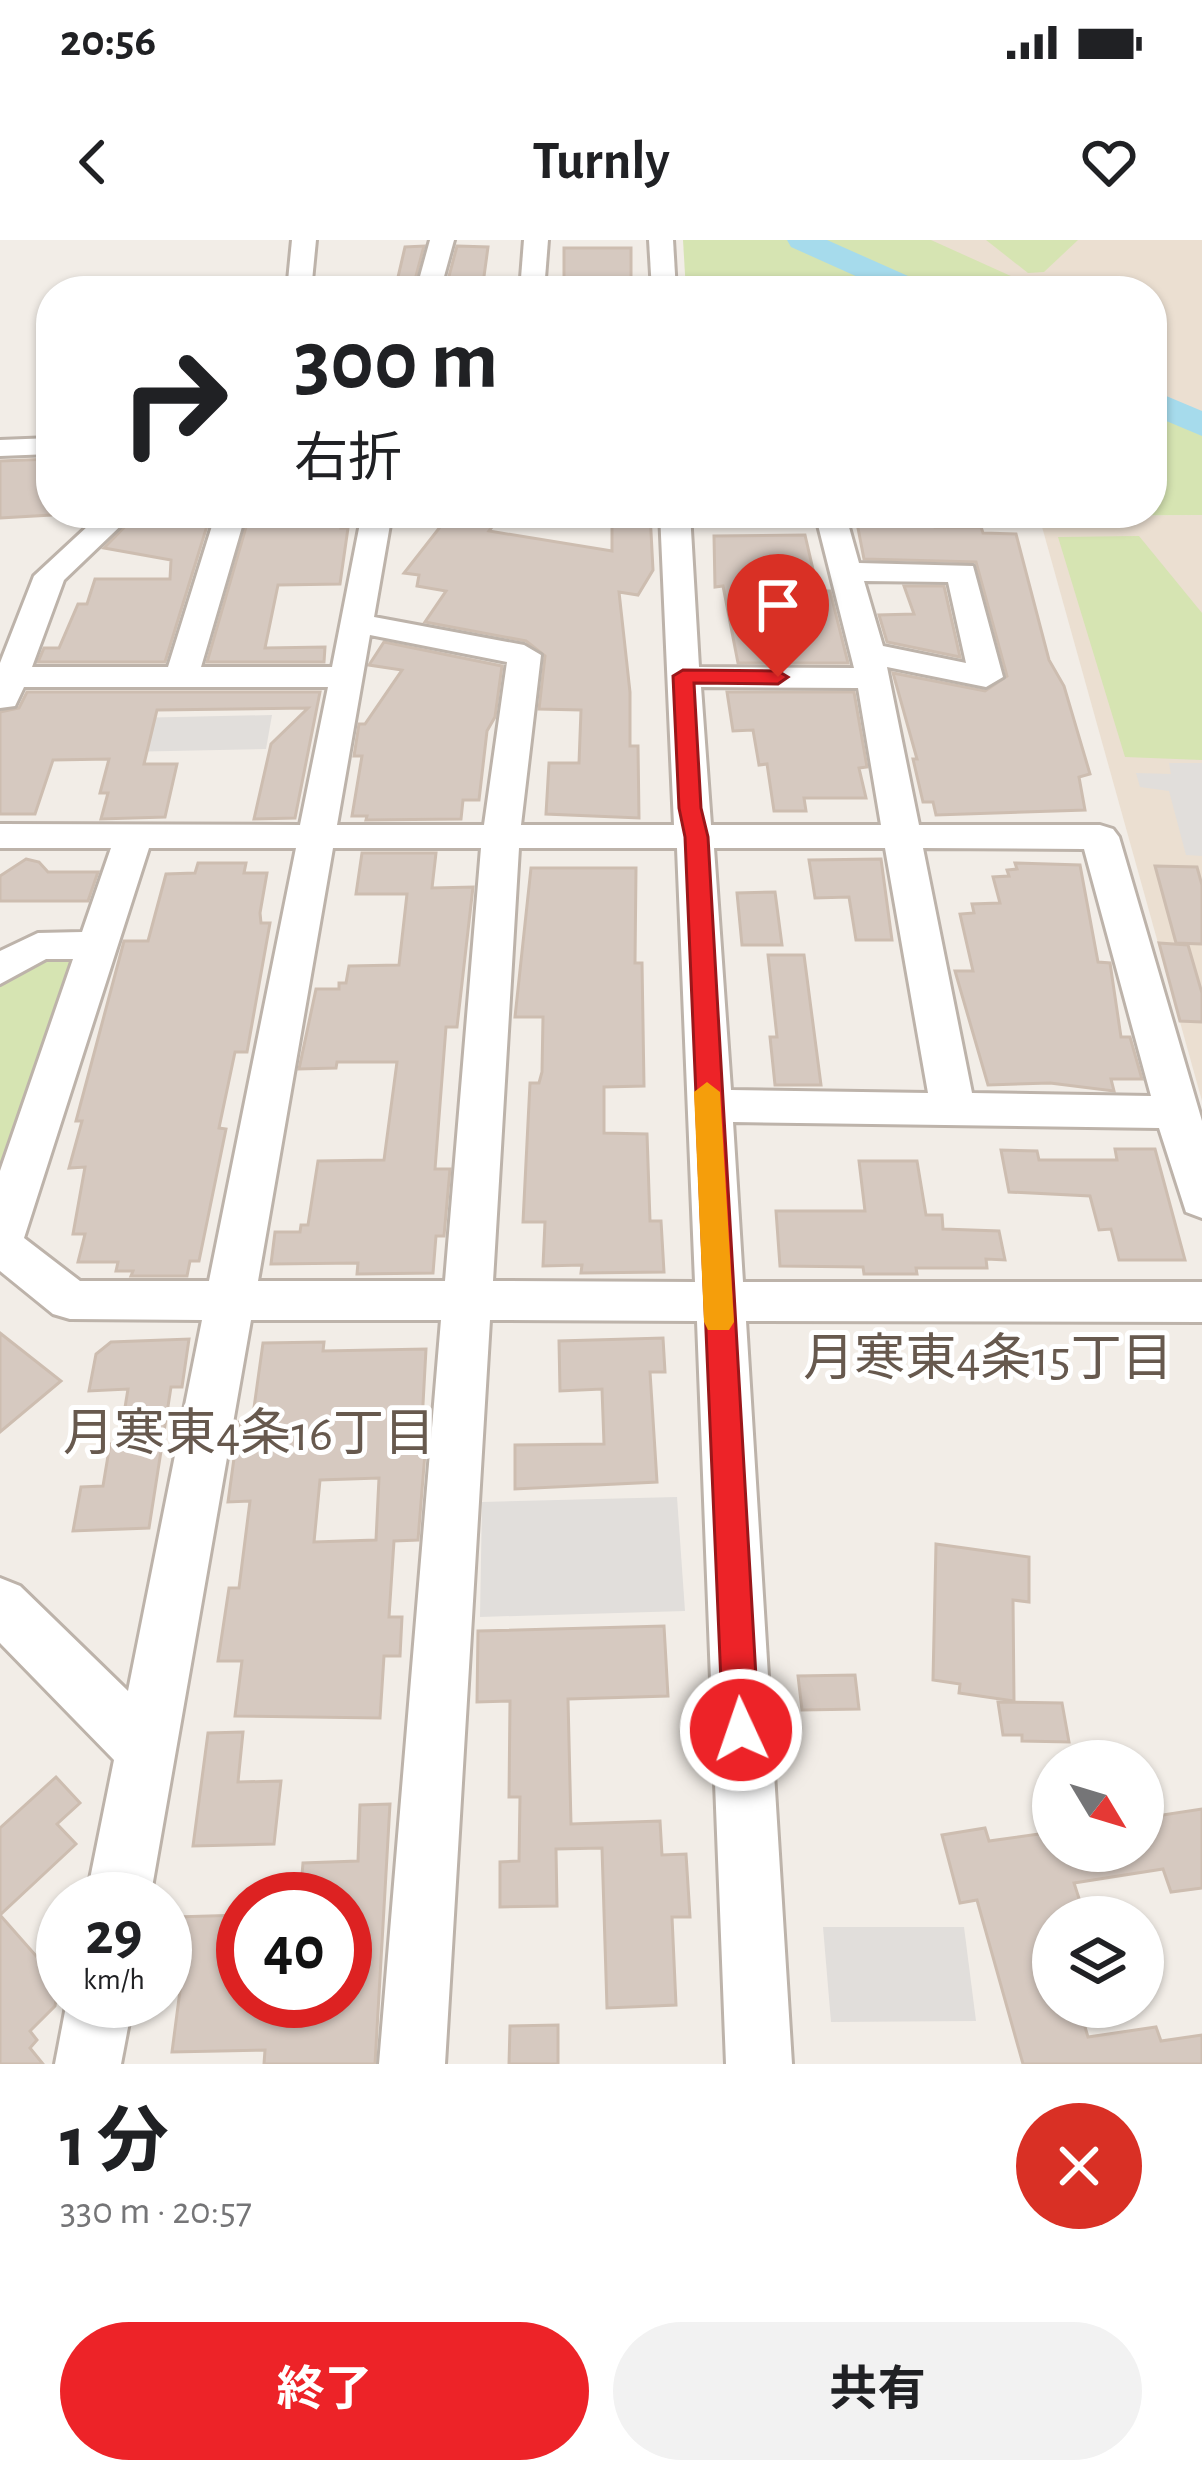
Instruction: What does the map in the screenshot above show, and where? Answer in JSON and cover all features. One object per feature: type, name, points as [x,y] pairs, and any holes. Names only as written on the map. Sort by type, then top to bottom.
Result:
[{"type":"street","points":[[300,276],[304,240]]},
{"type":"street","points":[[432,276],[442,240]]},
{"type":"street","points":[[533,276],[536,240]]},
{"type":"street","points":[[661,240],[663,276]]},
{"type":"street","points":[[0,448],[36,447]]},
{"type":"street","points":[[101,528],[57,567],[6,692],[181,677],[345,677]]},
{"type":"street","points":[[181,677],[226,528]]},
{"type":"street","points":[[123,1872],[374,528]]},
{"type":"street","points":[[676,528],[759,2064]]},
{"type":"street","points":[[834,528],[870,665],[953,1111]]},
{"type":"street","points":[[683,676],[870,665],[986,677],[962,573],[846,572]]},
{"type":"street","points":[[0,617],[34,617]]},
{"type":"street","points":[[356,623],[524,655],[501,837],[412,2064]]},
{"type":"street","points":[[0,836],[1100,836],[1202,1200]]},
{"type":"street","points":[[134,836],[0,1242],[70,1300],[1202,1301]]},
{"type":"street","points":[[0,970],[38,946],[98,945]]},
{"type":"street","points":[[707,1106],[1178,1112]]},
{"type":"street","points":[[0,1604],[145,1749]]},
{"type":"street","points":[[88,2064],[95,2028]]},
{"type":"shaded area","points":[[865,240],[1202,240],[1202,415],[1167,400],[1167,276],[924,276]]},
{"type":"shaded area","points":[[1167,515],[1202,515],[1202,1101],[1042,528],[1167,528]]},
{"type":"shaded area","points":[[272,715],[266,749],[121,752],[130,718]]},
{"type":"shaded area","points":[[1169,763],[1202,763],[1202,856],[1186,855],[1169,791],[1140,787],[1136,773],[1171,774]]},
{"type":"shaded area","points":[[677,1497],[685,1611],[480,1617],[482,1502]]},
{"type":"shaded area","points":[[823,1927],[964,1927],[976,2021],[831,2022]]},
{"type":"green space","points":[[683,240],[931,240],[1011,276],[685,276]]},
{"type":"green space","points":[[986,240],[1078,240],[1044,272],[1028,273]]},
{"type":"green space","points":[[1167,400],[1202,415],[1202,515],[1167,515]]},
{"type":"green space","points":[[1139,536],[1202,613],[1202,760],[1125,757],[1058,537]]},
{"type":"green space","points":[[47,955],[87,959],[0,1196],[0,986]]},
{"type":"building","points":[[424,246],[416,276],[398,276],[405,247]]},
{"type":"building","points":[[457,246],[488,247],[484,276],[449,276]]},
{"type":"building","points":[[564,248],[631,248],[631,276],[564,276]]},
{"type":"building","points":[[36,460],[36,516],[0,518],[0,461]]},
{"type":"building","points":[[123,528],[206,528],[165,662],[38,662],[44,648],[59,648],[78,604],[87,604],[95,579],[170,579],[171,560],[104,548]]},
{"type":"building","points":[[246,528],[348,528],[340,584],[278,585],[265,648],[325,647],[324,662],[207,662]]},
{"type":"building","points":[[439,528],[491,528],[489,531],[612,551],[612,528],[651,528],[653,570],[638,595],[619,592],[630,692],[630,746],[638,746],[639,818],[546,814],[549,763],[579,763],[581,710],[539,709],[545,656],[526,641],[425,622],[446,591],[417,586],[419,575],[404,573]]},
{"type":"building","points":[[858,528],[981,528],[983,533],[1016,534],[1049,660],[1064,686],[1090,774],[1079,777],[1085,810],[936,815],[933,802],[923,802],[913,759],[917,759],[893,673],[985,691],[1007,676],[976,562],[864,559]]},
{"type":"building","points":[[805,535],[818,591],[830,591],[848,663],[738,663],[723,586],[715,587],[714,536]]},
{"type":"building","points":[[904,586],[944,586],[960,657],[887,642],[879,615],[914,614]]},
{"type":"building","points":[[384,642],[502,666],[495,717],[487,731],[479,800],[463,800],[461,819],[366,820],[367,816],[352,816],[362,756],[354,756],[359,724],[365,724],[402,670],[369,665]]},
{"type":"building","points":[[27,692],[320,692],[295,818],[254,819],[271,744],[308,708],[157,710],[144,764],[177,764],[165,817],[101,819],[108,793],[100,793],[109,759],[53,760],[35,814],[0,814],[0,712],[19,708]]},
{"type":"building","points":[[727,692],[854,692],[867,767],[859,768],[866,798],[804,798],[806,811],[774,811],[767,764],[759,765],[753,730],[733,731]]},
{"type":"building","points":[[362,853],[436,853],[432,888],[473,887],[457,1027],[446,1027],[435,1169],[450,1169],[444,1236],[436,1236],[433,1273],[357,1274],[358,1263],[271,1264],[275,1232],[300,1232],[301,1225],[308,1225],[318,1161],[384,1160],[397,1062],[337,1062],[336,1068],[299,1069],[316,989],[339,989],[339,983],[346,983],[349,966],[399,965],[407,894],[356,894]]},
{"type":"building","points":[[26,859],[39,862],[48,872],[98,872],[88,901],[0,901],[0,876]]},
{"type":"building","points":[[881,859],[892,940],[856,940],[849,897],[815,898],[809,860]]},
{"type":"building","points":[[198,863],[246,863],[244,873],[267,873],[260,913],[261,923],[270,923],[247,1052],[235,1052],[219,1128],[226,1129],[199,1261],[190,1261],[187,1276],[131,1276],[133,1271],[116,1271],[118,1262],[78,1262],[85,1234],[73,1234],[85,1167],[69,1168],[82,1121],[76,1121],[124,941],[148,941],[166,874],[195,873]]},
{"type":"building","points":[[1015,863],[1080,865],[1098,962],[1110,963],[1121,1037],[1130,1037],[1142,1079],[1111,1079],[1114,1091],[1050,1083],[988,1085],[955,971],[973,971],[960,914],[974,913],[972,904],[1000,903],[993,877],[1009,876],[1007,870],[1017,869]]},
{"type":"building","points":[[1155,866],[1197,867],[1202,885],[1202,944],[1176,943]]},
{"type":"building","points":[[531,868],[636,868],[635,963],[642,963],[644,1086],[604,1087],[604,1133],[647,1134],[650,1221],[661,1221],[664,1272],[581,1273],[582,1265],[543,1266],[545,1222],[523,1222],[530,1083],[539,1083],[542,1072],[543,1017],[515,1017]]},
{"type":"building","points":[[775,892],[782,945],[742,945],[737,893]]},
{"type":"building","points":[[1159,943],[1188,945],[1202,993],[1202,1022],[1180,1021]]},
{"type":"building","points":[[768,955],[804,955],[821,1085],[775,1085],[770,1037],[777,1037]]},
{"type":"building","points":[[1115,1149],[1155,1149],[1185,1260],[1119,1260],[1111,1229],[1099,1230],[1090,1196],[1009,1192],[1001,1150],[1037,1151],[1039,1160],[1117,1160]]},
{"type":"building","points":[[859,1161],[917,1161],[926,1215],[942,1215],[943,1229],[999,1231],[1005,1260],[986,1259],[987,1268],[916,1268],[917,1274],[864,1274],[863,1267],[780,1266],[776,1211],[865,1211]]},
{"type":"building","points":[[0,1333],[61,1381],[0,1432]]},
{"type":"building","points":[[663,1338],[665,1372],[650,1372],[657,1482],[515,1489],[515,1445],[604,1444],[602,1389],[560,1391],[559,1341]]},
{"type":"building","points":[[189,1339],[182,1387],[171,1387],[149,1528],[73,1531],[81,1487],[103,1486],[110,1444],[119,1444],[128,1389],[89,1391],[96,1354],[111,1342]]},
{"type":"building","points":[[324,1342],[323,1351],[426,1349],[421,1441],[426,1441],[418,1540],[394,1541],[389,1617],[402,1617],[400,1656],[384,1656],[380,1718],[235,1716],[242,1661],[218,1661],[229,1588],[239,1588],[250,1501],[228,1502],[239,1422],[252,1422],[263,1343]],"holes":[[[379,1478],[376,1540],[314,1542],[320,1480]]]},
{"type":"building","points":[[936,1544],[1029,1557],[1029,1602],[1013,1600],[1014,1701],[959,1693],[960,1684],[933,1680]]},
{"type":"building","points":[[664,1626],[668,1696],[568,1699],[571,1824],[660,1821],[662,1855],[686,1854],[690,1917],[672,1917],[676,2005],[607,2008],[602,1848],[556,1849],[557,1906],[500,1907],[500,1862],[519,1861],[520,1797],[509,1797],[510,1701],[477,1702],[478,1631]]},
{"type":"building","points":[[855,1675],[859,1709],[802,1710],[798,1676]]},
{"type":"building","points":[[998,1702],[1062,1703],[1069,1740],[1022,1741],[1022,1735],[1003,1735]]},
{"type":"building","points":[[243,1732],[238,1782],[281,1781],[274,1844],[193,1846],[208,1733]]},
{"type":"building","points":[[56,1777],[80,1803],[57,1824],[76,1844],[46,1872],[36,1872],[36,1881],[0,1915],[0,1828]]},
{"type":"building","points":[[390,1804],[375,2064],[264,2064],[265,2050],[172,2052],[175,2028],[192,2028],[192,1916],[216,1916],[216,2028],[372,2028],[372,1872],[302,1872],[303,1863],[358,1861],[360,1805]]},
{"type":"building","points":[[1202,1809],[1202,1888],[1171,1892],[1164,1872],[1164,1815]]},
{"type":"building","points":[[985,1828],[989,1841],[1032,1835],[1032,1872],[1144,1872],[1074,1883],[1078,1896],[1032,1896],[1032,2028],[1085,2028],[1088,2037],[1156,2028],[1161,2041],[1202,2035],[1202,2064],[1023,2064],[977,1900],[960,1903],[942,1835]]},
{"type":"building","points":[[0,1915],[36,1956],[36,2025],[30,2031],[37,2040],[30,2048],[43,2064],[0,2064]]},
{"type":"building","points":[[558,2025],[558,2064],[509,2064],[510,2026]]},
{"type":"waterway","points":[[802,240],[882,276]]},
{"type":"waterway","points":[[1167,408],[1202,425]]},
{"type":"slow traffic","points":[[707,1092],[719,1322]]},
{"type":"district","name":"月寒東4条15丁目","points":[[988,1357]]},
{"type":"district","name":"月寒東4条16丁目","points":[[249,1432]]},
{"type":"route","points":[[741,1730],[696,837],[690,808],[683,676],[778,677]]}]
